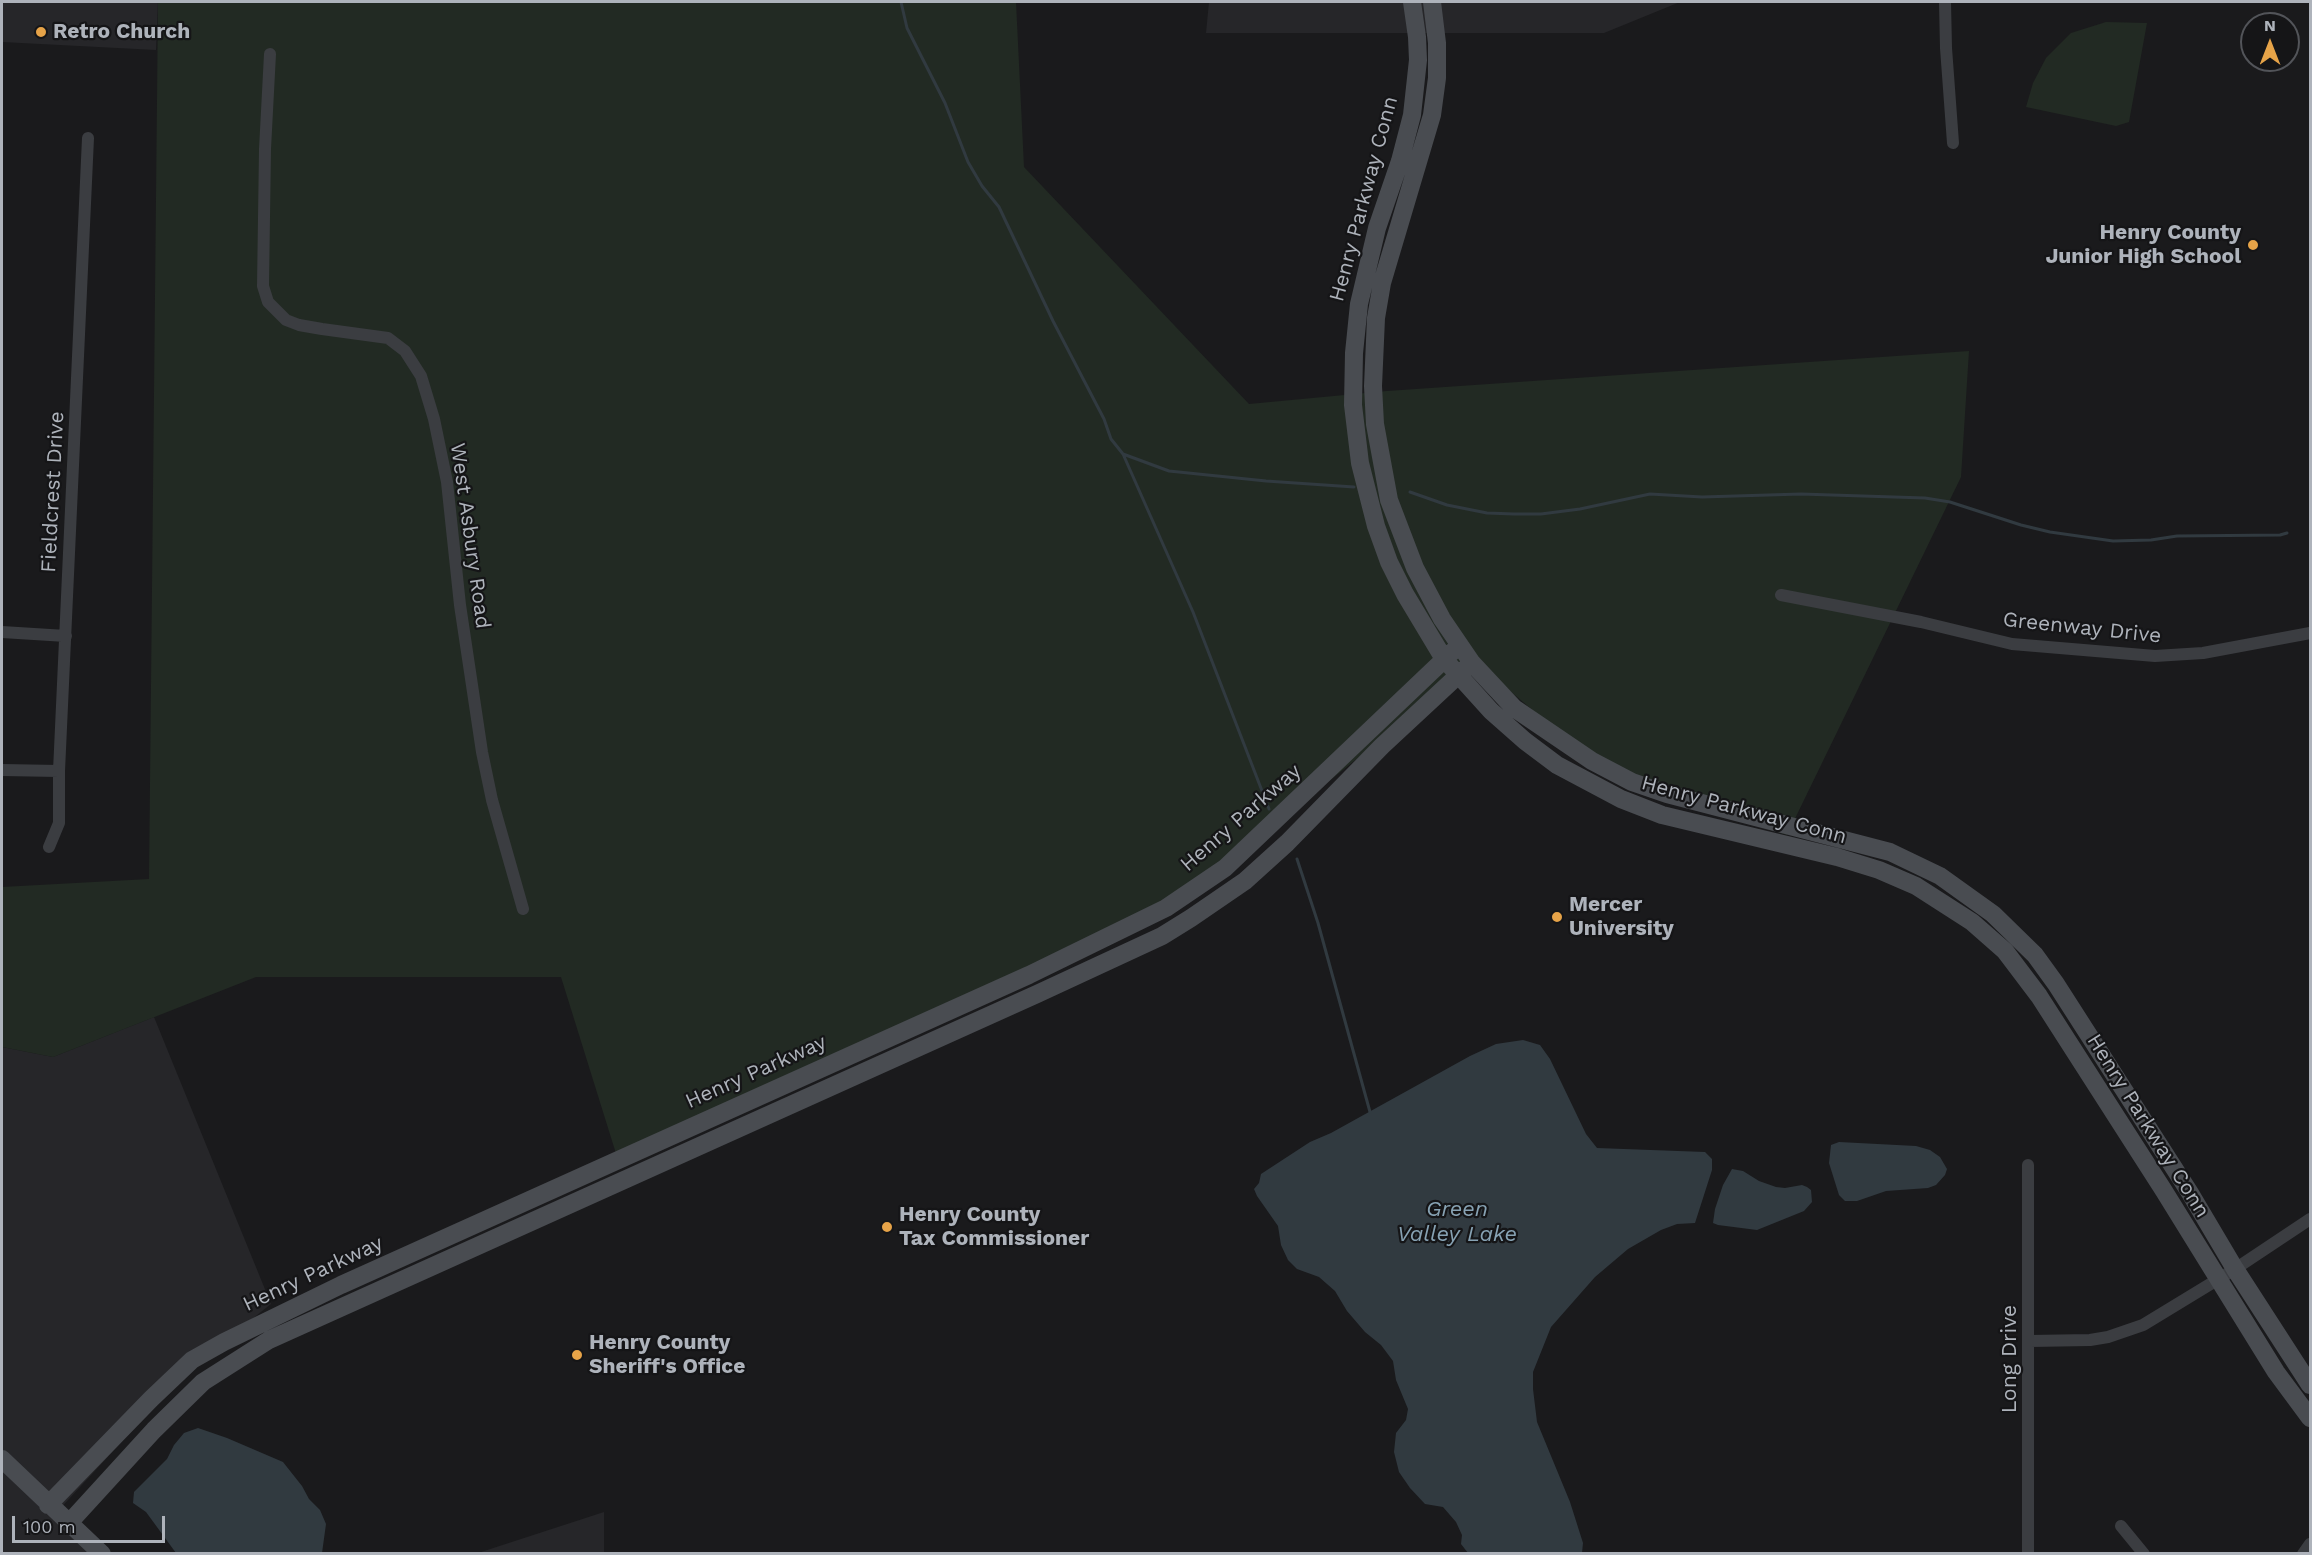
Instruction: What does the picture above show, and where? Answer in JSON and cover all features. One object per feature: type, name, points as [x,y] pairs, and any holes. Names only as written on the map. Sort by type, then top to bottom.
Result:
[{"type":"street","name":"Henry Parkway Conn","points":[[1412,2],[1418,60],[1412,115],[1400,161],[1377,228],[1361,294],[1355,337],[1353,405],[1360,463],[1376,526],[1389,562],[1405,594],[1444,658],[1491,711],[1525,741],[1557,765],[1621,799],[1673,818],[1837,857],[1879,870],[1916,886],[1972,922],[2005,951],[2039,996],[2276,1372],[2310,1418]]},
{"type":"street","name":"Henry Parkway Conn","points":[[1432,2],[1437,43],[1437,78],[1432,115],[1382,283],[1376,318],[1373,386],[1377,435],[1389,500],[1428,595],[1460,646],[1472,663],[1514,708],[1592,761],[1632,782],[1709,807],[1763,818],[1890,852],[1940,876],[1993,914],[2028,947],[2056,984],[2310,1385]]},
{"type":"street","points":[[1945,2],[1953,144]]},
{"type":"street","name":"West Asbury Road","points":[[270,54],[265,149],[263,286],[268,302],[286,320],[299,325],[388,338],[405,351],[421,376],[434,419],[447,482],[460,605],[482,752],[492,800],[523,909]]},
{"type":"street","name":"Fieldcrest Drive","points":[[49,847],[59,823],[59,771],[88,138]]},
{"type":"street","name":"Greenway Drive","points":[[1781,595],[1921,622],[2012,644],[2155,656],[2203,653],[2310,633]]},
{"type":"street","points":[[2,632],[66,636]]},
{"type":"street","name":"Henry Parkway","points":[[48,1504],[192,1360],[224,1342],[340,1285],[1018,980],[1166,908],[1225,868],[1444,658],[1460,646]]},
{"type":"street","name":"Henry Parkway","points":[[69,1523],[154,1430],[203,1382],[269,1340],[1162,936],[1245,881],[1287,843],[1382,746],[1472,663]]},
{"type":"street","points":[[2,770],[59,771]]},
{"type":"street","name":"Long Drive","points":[[2028,1165],[2030,1341],[2028,1554]]},
{"type":"street","points":[[2030,1341],[2090,1340],[2143,1325],[2218,1280],[2310,1219]]},
{"type":"street","points":[[2,1459],[102,1554]]},
{"type":"street","points":[[2121,1526],[2144,1554]]},
{"type":"street","points":[[2303,1554],[2310,1544]]},
{"type":"shaded area","points":[[2,2],[158,2],[156,50],[2,42]]},
{"type":"shaded area","points":[[158,2],[1016,2],[1024,167],[1249,404],[1387,391],[1969,351],[1961,477],[1787,835],[1621,785],[1477,663],[1146,927],[618,1160],[561,977],[256,977],[53,1057],[2,1047],[2,887],[149,879]]},
{"type":"shaded area","points":[[1209,2],[1680,2],[1604,33],[1206,33]]},
{"type":"shaded area","points":[[2106,22],[2147,23],[2129,122],[2116,126],[2026,107],[2033,83],[2046,58],[2071,33]]},
{"type":"shaded area","points":[[154,1017],[271,1304],[190,1368],[56,1513],[95,1553],[2,1553],[2,1047],[53,1057]]},
{"type":"shaded area","points":[[604,1512],[604,1553],[478,1553]]},
{"type":"water","name":"Green Valley Lake","points":[[1523,1040],[1540,1045],[1550,1059],[1586,1134],[1597,1148],[1705,1152],[1712,1159],[1712,1170],[1695,1223],[1677,1224],[1661,1230],[1628,1249],[1595,1277],[1551,1327],[1533,1372],[1537,1422],[1570,1502],[1583,1543],[1582,1553],[1468,1553],[1461,1544],[1462,1535],[1456,1522],[1443,1507],[1425,1504],[1399,1472],[1394,1452],[1396,1433],[1406,1420],[1408,1409],[1396,1380],[1393,1361],[1381,1345],[1365,1332],[1347,1311],[1335,1291],[1319,1277],[1297,1269],[1288,1260],[1281,1245],[1278,1226],[1254,1189],[1259,1183],[1261,1174],[1310,1142],[1331,1133],[1470,1056],[1496,1044]]},
{"type":"water","points":[[1839,1142],[1916,1146],[1930,1150],[1940,1157],[1947,1169],[1936,1185],[1928,1188],[1886,1191],[1857,1201],[1845,1201],[1839,1195],[1829,1163],[1831,1145]]},
{"type":"water","points":[[1732,1169],[1743,1171],[1759,1181],[1776,1187],[1802,1185],[1807,1187],[1811,1190],[1812,1202],[1804,1211],[1757,1230],[1713,1223],[1723,1185]]},
{"type":"water","points":[[198,1428],[283,1462],[309,1499],[320,1510],[326,1524],[322,1553],[176,1553],[146,1512],[133,1503],[134,1492],[167,1459],[174,1445],[184,1433]]},
{"type":"waterway","points":[[901,2],[907,28],[945,103],[968,162],[982,186],[999,207],[1053,321],[1104,419],[1111,439],[1123,454],[1193,612],[1269,809]]},
{"type":"waterway","points":[[1123,454],[1169,471],[1354,487]]},
{"type":"waterway","points":[[1410,492],[1447,505],[1487,513],[1514,514],[1541,514],[1580,509],[1650,494],[1702,497],[1801,494],[1925,498],[1950,502],[2050,532],[2113,541],[2151,540],[2177,536],[2280,535],[2287,533]]},
{"type":"waterway","points":[[1297,859],[1318,923],[1370,1112]]},
{"type":"place","name":"Retro Church","points":[[41,32]]},
{"type":"place","name":"Henry County Junior High School","points":[[2253,245]]},
{"type":"place","name":"Mercer University","points":[[1557,917]]},
{"type":"place","name":"Henry County Tax Commissioner","points":[[887,1227]]},
{"type":"place","name":"Henry County Sheriff's Office","points":[[577,1355]]}]
